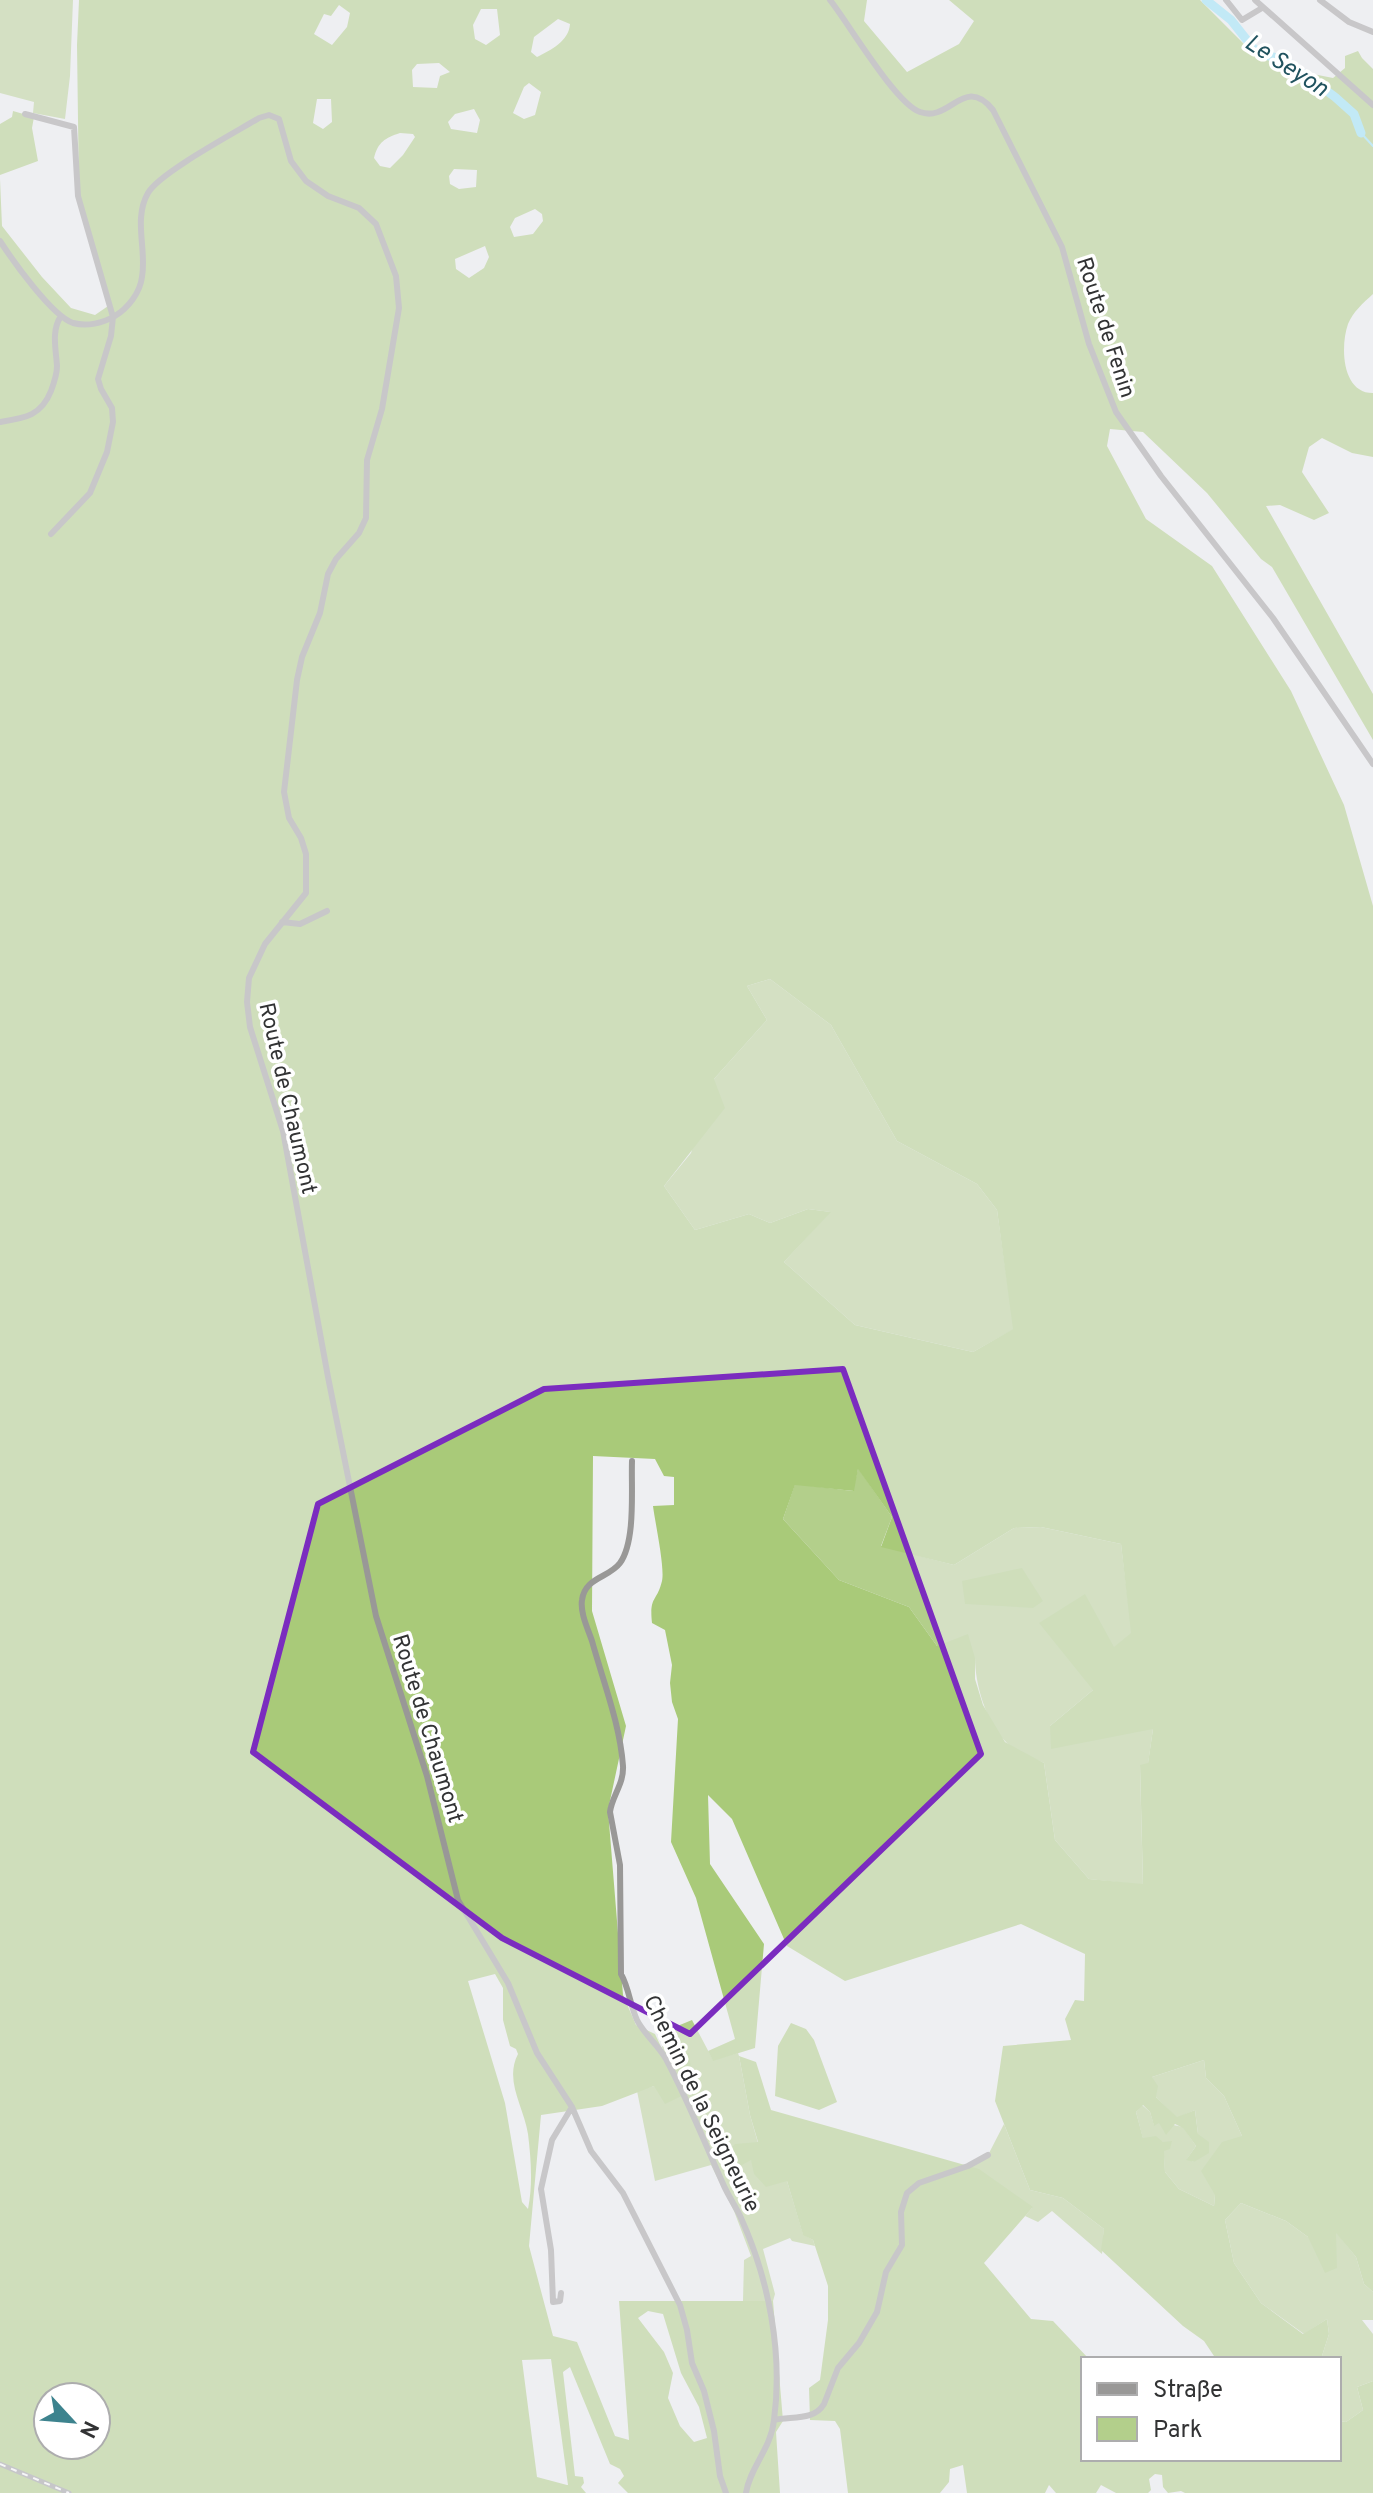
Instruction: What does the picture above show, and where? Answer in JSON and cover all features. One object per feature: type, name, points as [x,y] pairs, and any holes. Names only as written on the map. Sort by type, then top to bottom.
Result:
[{"type":"street","name":"Route de Fenin","points":[[830,0],[899,95],[915,110],[934,114],[957,100],[972,96],[981,99],[993,110],[1062,247],[1089,344],[1116,412],[1161,476],[1273,618],[1373,764]]},
{"type":"street","points":[[1226,0],[1242,20],[1262,8]]},
{"type":"street","points":[[1255,0],[1373,105]]},
{"type":"street","points":[[1320,0],[1349,22],[1373,32]]},
{"type":"street","points":[[25,114],[74,127],[78,196],[113,317],[111,336],[98,379],[113,414],[107,452],[90,493],[51,534]]},
{"type":"street","name":"Route de Chaumont","points":[[113,317],[132,300],[142,280],[141,216],[150,189],[167,175],[265,116],[279,119],[291,161],[306,181],[318,191],[359,208],[371,218],[382,235],[396,276],[399,297],[397,327],[382,409],[367,460],[366,518],[359,533],[331,566],[320,613],[302,657],[297,680],[285,803],[306,854],[308,886],[302,902],[265,944],[249,978],[247,1002],[250,1027],[283,1131],[376,1616],[427,1776],[458,1900],[508,1983],[537,2053],[572,2107],[591,2151],[623,2193],[680,2305],[692,2363],[704,2391],[714,2431],[720,2476],[726,2493]]},
{"type":"street","points":[[0,241],[13,261],[61,316],[73,323],[85,324],[113,317]]},
{"type":"street","points":[[0,422],[32,416],[43,408],[56,377],[54,340],[57,321],[61,316]]},
{"type":"street","points":[[282,922],[300,924],[327,911]]},
{"type":"street","name":"Chemin de la Seigneurie","points":[[632,1461],[626,1549],[618,1566],[589,1585],[581,1605],[615,1720],[623,1764],[621,1783],[610,1812],[620,1865],[621,1974],[637,2020],[665,2057],[682,2091],[755,2253],[769,2301],[775,2344],[774,2420],[765,2454],[750,2477],[746,2493]]},
{"type":"street","points":[[561,2293],[560,2301],[553,2302],[551,2250],[541,2189],[552,2140],[572,2107]]},
{"type":"street","points":[[774,2420],[808,2416],[821,2410],[838,2368],[859,2343],[877,2312],[886,2272],[902,2245],[901,2207],[907,2193],[914,2186],[968,2166],[988,2155]]},
{"type":"highlighted area","points":[[843,1369],[981,1754],[690,2034],[502,1938],[253,1752],[318,1504],[544,1389]]},
{"type":"green space","points":[[0,0],[73,0],[65,119],[33,113],[34,102],[0,93]]},
{"type":"green space","points":[[79,0],[867,0],[864,21],[907,72],[959,44],[974,21],[949,0],[1200,0],[1255,55],[1281,60],[1313,74],[1333,78],[1345,68],[1345,56],[1358,51],[1373,69],[1373,294],[1348,324],[1344,356],[1349,377],[1355,385],[1373,393],[1373,457],[1352,453],[1322,438],[1309,447],[1302,472],[1329,513],[1314,520],[1280,505],[1266,506],[1373,694],[1373,740],[1272,567],[1261,559],[1207,493],[1143,432],[1110,429],[1107,446],[1146,519],[1212,566],[1291,691],[1344,805],[1373,906],[1373,2292],[1364,2284],[1356,2257],[1336,2233],[1337,2268],[1325,2273],[1308,2237],[1286,2221],[1241,2203],[1225,2220],[1234,2263],[1261,2303],[1303,2334],[1327,2319],[1329,2334],[1322,2357],[1215,2357],[1204,2341],[1183,2326],[1101,2250],[1104,2229],[1063,2198],[1030,2190],[995,2101],[1003,2046],[1071,2040],[1065,2019],[1075,2000],[1084,2001],[1085,1954],[1021,1924],[845,1981],[787,1946],[732,1819],[708,1795],[710,1864],[764,1944],[755,2048],[713,2061],[708,2051],[735,2039],[696,1898],[671,1842],[678,1719],[672,1702],[672,1665],[665,1630],[652,1623],[651,1614],[663,1575],[653,1506],[674,1505],[674,1477],[664,1476],[655,1459],[593,1456],[592,1611],[626,1726],[608,1810],[623,1995],[636,2025],[655,2034],[664,2053],[689,2053],[691,2069],[672,2071],[688,2093],[665,2104],[654,2086],[602,2106],[541,2115],[529,2246],[553,2336],[577,2342],[615,2436],[629,2440],[619,2301],[773,2301],[783,2421],[776,2432],[780,2493],[628,2493],[618,2483],[624,2476],[620,2469],[610,2464],[570,2367],[563,2372],[575,2476],[583,2477],[581,2487],[586,2493],[0,2493],[0,179],[2,226],[42,277],[71,308],[95,315],[111,304],[79,196]],"holes":[[[339,5],[350,13],[347,27],[332,45],[314,34],[324,14],[331,16]],[[481,9],[497,9],[500,35],[486,45],[475,39],[473,25]],[[558,19],[570,24],[563,40],[537,57],[531,52],[534,37]],[[439,63],[450,72],[440,76],[437,88],[413,87],[412,70],[417,64]],[[529,83],[541,92],[535,115],[524,119],[513,113],[524,87]],[[317,99],[331,99],[332,122],[323,129],[313,123]],[[474,109],[480,120],[477,133],[451,129],[448,122],[455,114]],[[400,133],[415,137],[403,155],[390,168],[380,166],[374,158],[380,144]],[[454,169],[477,170],[476,187],[459,189],[450,184],[449,176]],[[535,209],[542,214],[543,221],[533,234],[514,237],[510,227],[515,218]],[[485,246],[489,257],[484,268],[469,278],[456,269],[455,259]],[[770,979],[831,1025],[897,1141],[977,1184],[997,1210],[1013,1329],[973,1352],[855,1325],[784,1262],[831,1212],[808,1209],[770,1223],[749,1214],[695,1230],[664,1186],[725,1108],[714,1079],[767,1020],[747,986]],[[858,1469],[892,1517],[881,1547],[954,1565],[1014,1528],[1041,1527],[1121,1544],[1131,1633],[1114,1647],[1085,1594],[1039,1623],[1093,1690],[1050,1726],[1051,1749],[1153,1729],[1148,1763],[1140,1765],[1143,1884],[1089,1879],[1055,1840],[1044,1763],[1005,1742],[983,1705],[975,1679],[975,1658],[968,1634],[937,1646],[909,1607],[839,1580],[783,1519],[795,1485],[854,1491]],[[495,1974],[503,1988],[503,2020],[510,2046],[518,2054],[514,2064],[514,2084],[528,2134],[531,2172],[528,2209],[522,2202],[505,2103],[468,1981]],[[1204,2060],[1206,2078],[1224,2096],[1242,2136],[1222,2142],[1201,2171],[1215,2195],[1214,2206],[1179,2189],[1165,2172],[1164,2151],[1170,2149],[1172,2141],[1163,2142],[1156,2136],[1143,2138],[1136,2112],[1143,2105],[1150,2112],[1154,2126],[1159,2123],[1166,2135],[1175,2124],[1183,2128],[1196,2146],[1186,2160],[1194,2162],[1209,2153],[1209,2142],[1198,2134],[1195,2110],[1177,2117],[1156,2097],[1158,2086],[1152,2077]],[[648,2311],[663,2314],[681,2373],[699,2407],[707,2438],[694,2442],[680,2426],[668,2398],[673,2373],[664,2352],[638,2318]],[[551,2359],[568,2485],[537,2477],[522,2360]]]},
{"type":"green space","points":[[13,111],[34,117],[32,128],[38,161],[0,175],[0,124],[12,117]]},
{"type":"green space","points":[[770,979],[831,1025],[897,1141],[977,1184],[997,1210],[1014,1329],[973,1352],[855,1325],[784,1262],[830,1212],[808,1209],[770,1223],[749,1214],[695,1230],[664,1186],[691,1153],[714,1079],[767,1020],[747,986]]},
{"type":"green space","points":[[858,1468],[892,1517],[881,1546],[954,1565],[1014,1528],[1041,1527],[1121,1544],[1132,1633],[1114,1648],[1093,1690],[1050,1726],[1153,1729],[1148,1764],[1140,1766],[1143,1885],[1089,1879],[1055,1840],[1044,1763],[1013,1748],[992,1724],[977,1679],[975,1658],[937,1646],[909,1607],[839,1580],[783,1519],[795,1484],[853,1491]]},
{"type":"green space","points":[[1022,1568],[1043,1601],[1033,1608],[965,1604],[962,1581]]},
{"type":"green space","points":[[692,2020],[713,2060],[738,2053],[758,2143],[751,2160],[787,2181],[803,2234],[813,2240],[815,2246],[790,2238],[763,2249],[775,2294],[773,2301],[743,2301],[744,2260],[751,2256],[734,2211],[711,2165],[655,2181],[637,2091],[654,2086],[687,2093],[662,2047],[675,2027]]},
{"type":"green space","points":[[791,2023],[806,2029],[814,2040],[837,2102],[819,2110],[775,2096],[778,2046]]},
{"type":"green space","points":[[739,2056],[756,2062],[771,2110],[979,2169],[1033,2207],[984,2263],[1031,2319],[1053,2321],[1087,2357],[1081,2357],[1081,2461],[1341,2461],[1341,2421],[1346,2422],[1363,2410],[1357,2387],[1373,2381],[1373,2493],[1168,2493],[1163,2487],[1162,2475],[1155,2474],[1149,2479],[1151,2490],[1148,2493],[1116,2493],[1101,2485],[1096,2493],[1056,2493],[1049,2485],[1045,2493],[967,2493],[963,2465],[950,2469],[949,2482],[940,2493],[848,2493],[840,2429],[835,2421],[810,2420],[809,2388],[820,2380],[828,2320],[828,2286],[813,2240],[803,2235],[787,2181],[766,2187],[754,2174],[751,2160],[731,2171],[726,2171],[719,2162],[735,2144],[758,2142]]},
{"type":"green space","points":[[1204,2060],[1206,2078],[1224,2096],[1242,2136],[1215,2195],[1214,2206],[1179,2189],[1165,2172],[1163,2142],[1143,2139],[1136,2112],[1142,2105],[1150,2112],[1154,2125],[1159,2122],[1183,2127],[1196,2146],[1187,2159],[1194,2162],[1198,2134],[1195,2110],[1177,2118],[1156,2097],[1152,2077]]},
{"type":"green space","points":[[1004,2124],[1030,2190],[1063,2198],[1104,2229],[1102,2254],[1052,2211],[1038,2222],[1025,2216],[1032,2208],[968,2166],[988,2155]]},
{"type":"green space","points":[[1241,2203],[1286,2221],[1308,2237],[1336,2232],[1356,2257],[1364,2284],[1373,2292],[1373,2320],[1362,2320],[1373,2334],[1373,2381],[1357,2387],[1363,2410],[1346,2422],[1341,2421],[1341,2357],[1322,2357],[1329,2334],[1327,2319],[1304,2334],[1261,2303],[1234,2263],[1225,2220]]},
{"type":"waterway","name":"Le Seyon","points":[[1206,0],[1231,20],[1254,49],[1285,60],[1335,97],[1354,114],[1361,133]]},
{"type":"waterway","points":[[1361,133],[1373,146]]},
{"type":"railway","points":[[0,2464],[69,2493]]}]
